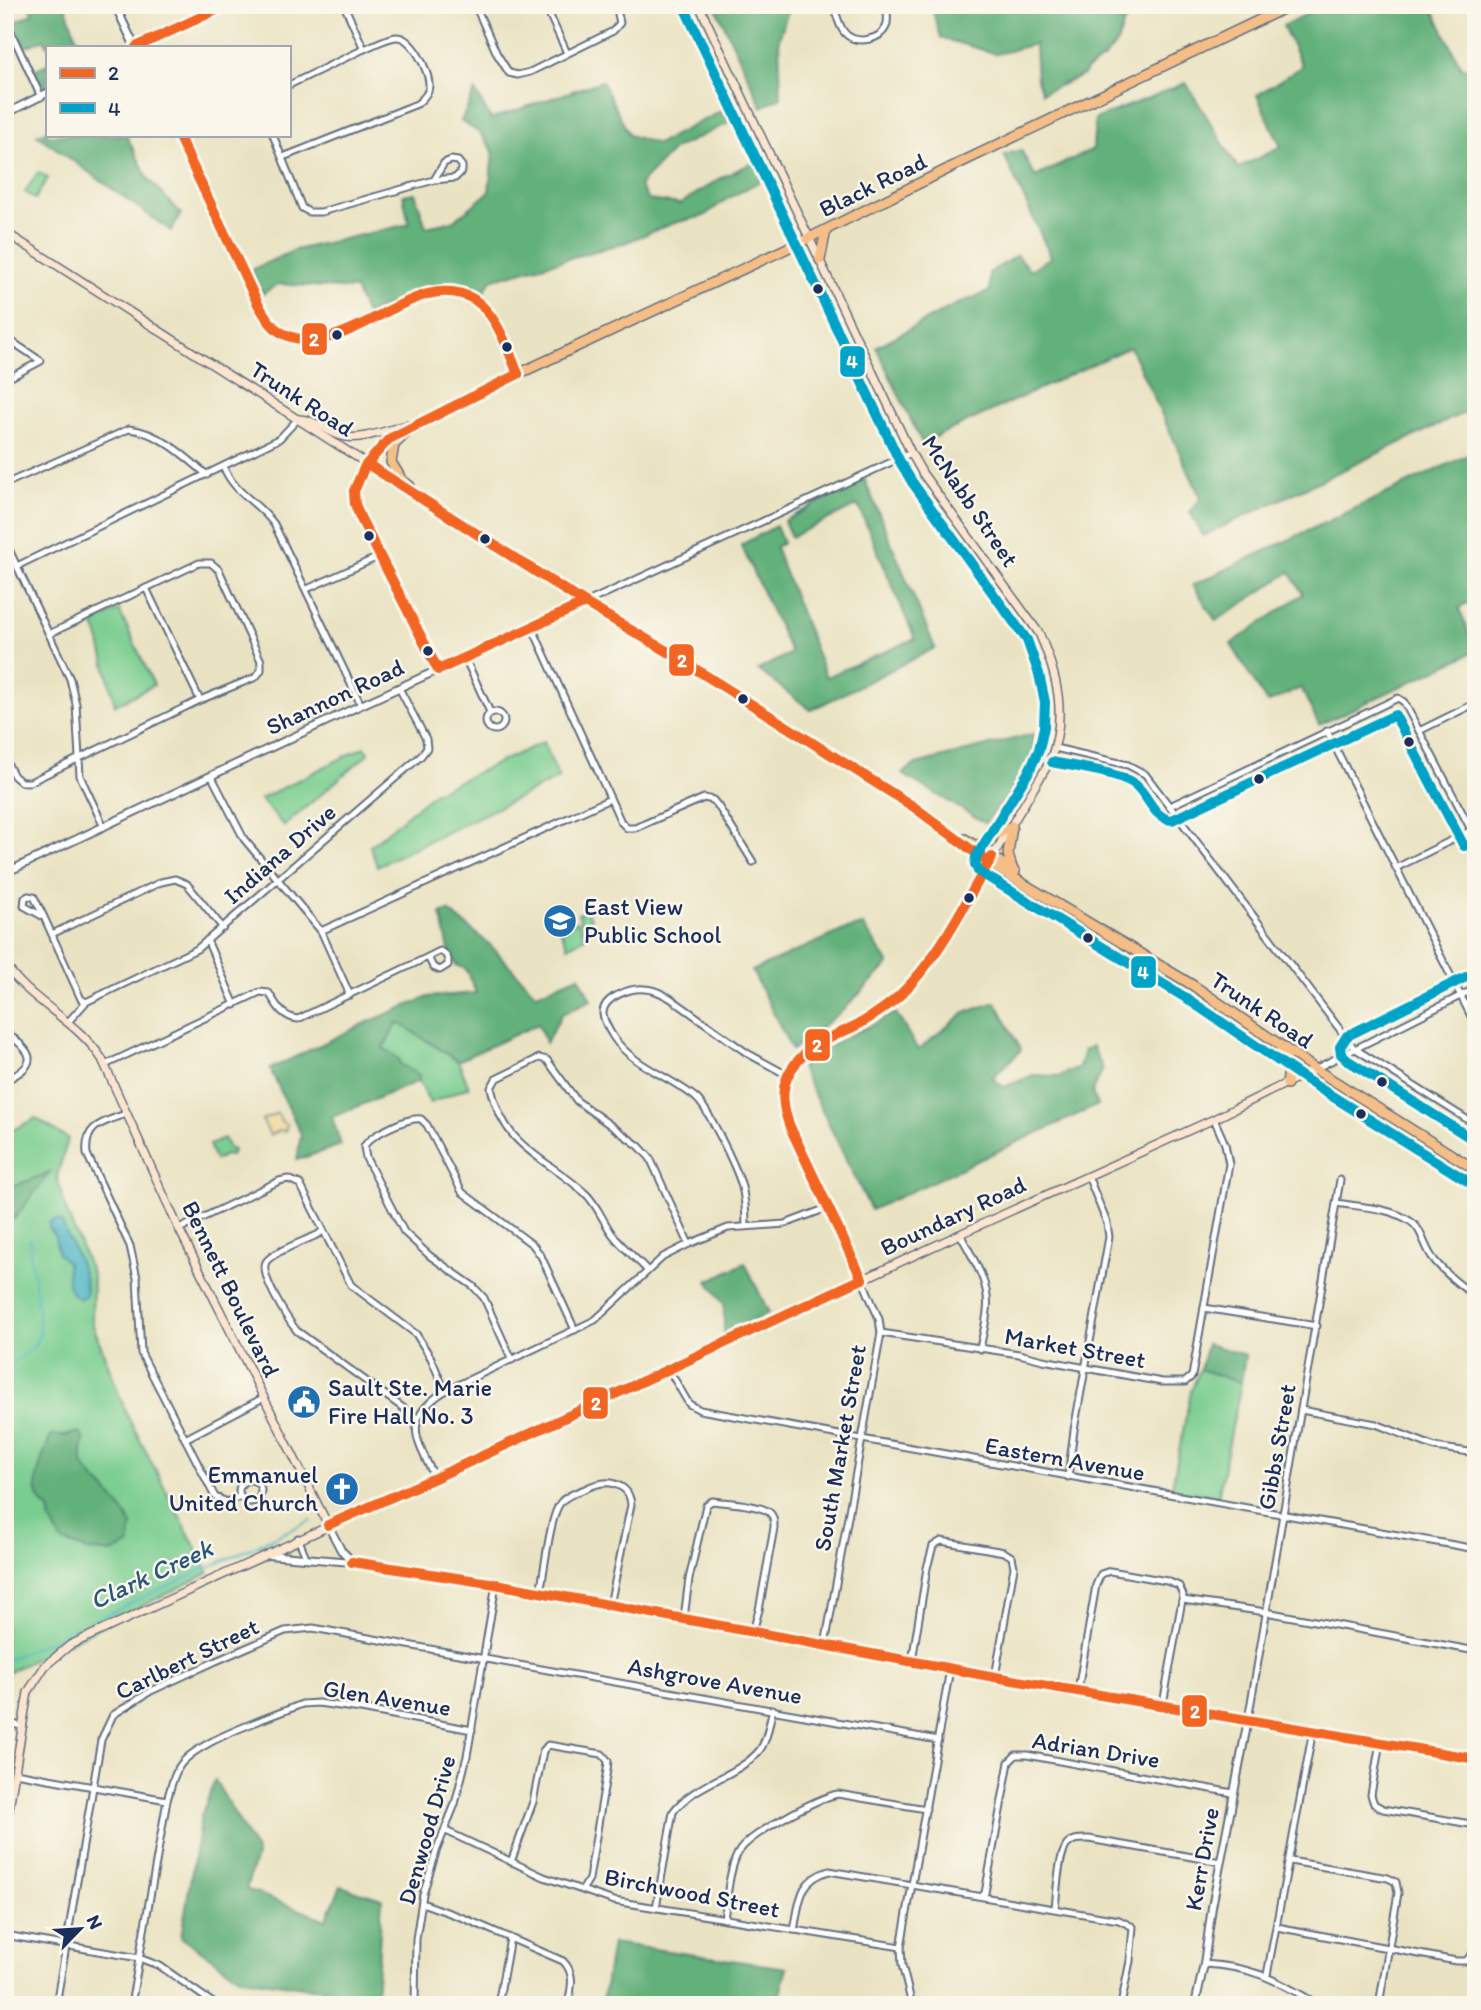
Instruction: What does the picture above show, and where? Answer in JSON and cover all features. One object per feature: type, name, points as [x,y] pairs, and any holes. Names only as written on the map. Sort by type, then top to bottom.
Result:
[{"type":"highway","name":"Black Road","points":[[369,465],[389,439],[419,423],[1291,5]]},
{"type":"highway","points":[[820,260],[826,230]]},
{"type":"highway","points":[[419,423],[394,445],[391,462],[402,480],[439,510]]},
{"type":"highway","name":"Trunk Road","points":[[369,465],[976,846],[990,860],[1069,905],[1098,928]]},
{"type":"highway","name":"Trunk Road","points":[[934,820],[990,860],[1194,986],[1315,1069],[1476,1170]]},
{"type":"highway","points":[[976,846],[1012,826]]},
{"type":"highway","points":[[1012,826],[1008,855],[1013,871]]},
{"type":"highway","points":[[1277,1042],[1289,1065],[1287,1084]]},
{"type":"main road","name":"McNabb Street","points":[[699,5],[911,453],[923,474],[1039,633],[1049,656],[1059,697],[1060,724],[1055,748]]},
{"type":"main road","name":"Trunk Road","points":[[5,232],[369,465]]},
{"type":"main road","points":[[298,419],[312,420],[340,436],[351,438],[419,423]]},
{"type":"main road","points":[[788,1075],[806,1052],[880,1012],[911,985],[940,944],[1012,826],[1055,748]]},
{"type":"main road","name":"Bennett Boulevard","points":[[5,964],[19,981],[93,1044],[179,1229],[328,1525]]},
{"type":"main road","name":"Boundary Road","points":[[5,1833],[28,1692],[45,1666],[70,1645],[1214,1119],[1315,1069]]},
{"type":"main road","name":"South Market Street","points":[[788,1075],[783,1094],[787,1119],[862,1279]]},
{"type":"street","points":[[115,5],[136,46]]},
{"type":"street","points":[[138,46],[228,5]]},
{"type":"street","points":[[344,5],[364,48]]},
{"type":"street","points":[[475,5],[496,54],[509,73],[519,75],[603,38],[613,31],[620,23],[615,5]]},
{"type":"street","points":[[545,5],[567,53]]},
{"type":"street","points":[[833,5],[842,29],[846,35],[856,40],[877,37],[885,30],[888,19],[886,5]]},
{"type":"street","points":[[5,19],[44,95],[5,114]]},
{"type":"street","points":[[283,158],[417,104],[426,95],[430,85],[414,47],[397,37],[364,48],[290,85]]},
{"type":"street","points":[[178,136],[258,304],[270,322],[281,332],[305,340],[323,339],[428,294],[442,290],[456,291],[473,300],[487,314],[507,347],[518,374]]},
{"type":"street","points":[[273,136],[302,208],[309,212],[321,212],[434,180],[455,177],[459,175],[462,166],[455,160],[448,161],[434,180]]},
{"type":"street","points":[[5,337],[41,361],[5,380]]},
{"type":"street","points":[[17,566],[224,468],[279,439],[298,419]]},
{"type":"street","points":[[5,484],[129,429],[145,430],[207,475]]},
{"type":"street","name":"Shannon Road","points":[[5,873],[361,705],[911,453]]},
{"type":"street","points":[[369,465],[359,480],[354,498],[378,557],[438,670]]},
{"type":"street","points":[[224,468],[230,482],[265,511],[274,524],[361,705]]},
{"type":"street","points":[[5,541],[70,679],[76,704],[80,776],[104,827]]},
{"type":"street","points":[[307,589],[378,557]]},
{"type":"street","points":[[5,758],[13,776],[21,782],[30,782],[200,700],[256,677],[261,670],[261,661],[219,570],[211,563],[200,563],[49,634]]},
{"type":"street","points":[[146,589],[200,700]]},
{"type":"street","points":[[531,627],[621,822],[628,828],[635,828],[695,800],[713,800],[753,862]]},
{"type":"street","points":[[465,658],[491,712]]},
{"type":"street","name":"Indiana Drive","points":[[86,1002],[197,948],[208,940],[421,756],[427,748],[426,738],[398,688]]},
{"type":"street","points":[[1170,806],[1398,698],[1404,702],[1476,839]]},
{"type":"street","points":[[1419,731],[1476,703]]},
{"type":"street","points":[[1327,731],[1476,1026]]},
{"type":"street","points":[[1055,748],[1128,765],[1145,774],[1354,1048],[1476,1125]]},
{"type":"street","points":[[212,777],[244,839],[321,931],[350,995]]},
{"type":"street","points":[[321,931],[610,799]]},
{"type":"street","points":[[1396,868],[1473,830]]},
{"type":"street","points":[[52,934],[162,882],[175,879],[187,884],[223,928]]},
{"type":"street","points":[[44,917],[81,999],[86,1002],[68,1022]]},
{"type":"street","points":[[208,940],[235,1005]]},
{"type":"street","points":[[105,1065],[264,992],[268,993],[280,1011],[288,1017],[298,1018],[428,957]]},
{"type":"street","points":[[1315,1069],[1476,988]]},
{"type":"street","points":[[746,1226],[741,1184],[707,1111],[698,1099],[624,1051],[604,1018],[603,1010],[615,997],[632,990],[658,991],[747,1053],[788,1075]]},
{"type":"street","points":[[5,1031],[28,1052],[30,1062],[25,1071],[5,1081]]},
{"type":"street","points":[[647,1270],[612,1234],[588,1196],[518,1143],[494,1100],[491,1088],[496,1079],[539,1058],[547,1060],[577,1101],[639,1146],[650,1158],[689,1244]]},
{"type":"street","points":[[125,1114],[90,1130],[86,1141],[87,1154],[130,1245],[137,1278],[141,1353],[215,1497],[227,1502],[241,1496]]},
{"type":"street","points":[[512,1360],[484,1298],[473,1286],[430,1256],[404,1233],[366,1158],[364,1147],[368,1140],[410,1119],[421,1119],[427,1125],[462,1192],[533,1245],[541,1256],[575,1330]]},
{"type":"street","name":"Market Street","points":[[881,1333],[1019,1354],[1162,1382],[1185,1382],[1192,1376],[1229,1164],[1214,1119]]},
{"type":"street","points":[[1068,1477],[1109,1237],[1107,1223],[1088,1176]]},
{"type":"street","points":[[179,1229],[279,1181],[288,1179],[300,1184],[351,1285],[362,1296],[416,1334],[431,1358],[445,1391]]},
{"type":"street","name":"Gibbs Street","points":[[1248,1720],[1340,1180]]},
{"type":"street","points":[[1336,1203],[1383,1210],[1408,1219],[1416,1226],[1426,1250],[1435,1262],[1476,1297]]},
{"type":"street","points":[[435,1478],[417,1439],[417,1418],[429,1401],[603,1314],[663,1256],[728,1228],[785,1224],[827,1208]]},
{"type":"street","points":[[322,1231],[274,1255],[266,1262],[267,1279],[296,1331],[417,1418]]},
{"type":"street","points":[[960,1234],[984,1282],[988,1296],[980,1349]]},
{"type":"street","name":"South Market Street","points":[[825,1645],[881,1333],[879,1319],[862,1279]]},
{"type":"street","points":[[1204,1308],[1317,1326]]},
{"type":"street","name":"Eastern Avenue","points":[[668,1370],[689,1404],[700,1410],[1476,1549]]},
{"type":"street","points":[[185,1439],[263,1398]]},
{"type":"street","points":[[1301,1410],[1376,1424],[1435,1447],[1476,1453]]},
{"type":"street","points":[[250,1480],[259,1485],[261,1492],[256,1500],[246,1501],[241,1496],[243,1483],[250,1480]]},
{"type":"street","points":[[540,1592],[560,1502],[593,1485],[615,1484],[624,1488],[630,1496],[631,1505],[610,1605]]},
{"type":"street","points":[[684,1618],[689,1579],[706,1505],[712,1501],[759,1508],[769,1512],[774,1518],[774,1528],[760,1610],[753,1631]]},
{"type":"street","name":"Bennett Boulevard","points":[[328,1525],[341,1550],[352,1562]]},
{"type":"street","points":[[298,1538],[306,1557]]},
{"type":"street","points":[[912,1661],[933,1546],[941,1541],[1004,1552],[1012,1557],[1014,1567],[995,1677]]},
{"type":"street","points":[[263,1555],[352,1562],[496,1584],[950,1669],[1476,1759]]},
{"type":"street","points":[[1078,1690],[1096,1585],[1101,1574],[1110,1571],[1167,1581],[1179,1586],[1183,1595],[1163,1704]]},
{"type":"street","name":"Denwood Drive","points":[[415,2005],[416,1939],[422,1903],[437,1849],[455,1804],[472,1730],[496,1584]]},
{"type":"street","points":[[1183,1600],[1266,1612],[1476,1651]]},
{"type":"street","name":"Carlbert Street","points":[[56,2005],[92,1787],[106,1727],[113,1715],[124,1706],[151,1691],[285,1631],[313,1628],[485,1660]]},
{"type":"street","name":"Ashgrove Avenue","points":[[485,1660],[938,1740]]},
{"type":"street","points":[[912,2005],[902,1965],[901,1947],[950,1669]]},
{"type":"street","name":"Glen Avenue","points":[[131,2005],[173,1778],[181,1764],[202,1747],[302,1704],[318,1703],[361,1709],[472,1730]]},
{"type":"street","points":[[656,1908],[673,1812],[681,1801],[759,1751],[773,1709]]},
{"type":"street","name":"Kerr Drive","points":[[1195,2005],[1248,1720]]},
{"type":"street","points":[[5,1723],[23,1726]]},
{"type":"street","points":[[1267,1975],[1313,1730]]},
{"type":"street","points":[[1380,1742],[1371,1795],[1374,1804],[1383,1809],[1476,1825]]},
{"type":"street","points":[[511,1862],[533,1802],[543,1751],[548,1745],[602,1754],[608,1761],[607,1770],[589,1880],[583,1889]]},
{"type":"street","name":"Adrian Drive","points":[[982,1896],[985,1893],[1009,1762],[1016,1755],[1233,1793]]},
{"type":"street","points":[[15,1773],[167,1800]]},
{"type":"street","points":[[724,1919],[734,1864],[739,1852],[748,1842],[811,1803],[825,1796],[838,1794],[926,1809]]},
{"type":"street","name":"Birchwood Street","points":[[446,1831],[544,1877],[614,1900],[901,1947]]},
{"type":"street","points":[[1055,1908],[1063,1855],[1068,1844],[1076,1839],[1220,1862]]},
{"type":"street","points":[[1290,1861],[1388,1878],[1396,1882],[1398,1893],[1379,2005]]},
{"type":"street","points":[[794,1930],[802,1892],[807,1882],[816,1874],[828,1871],[1119,1920],[1133,1927],[1130,1961],[1121,2005]]},
{"type":"street","points":[[422,1903],[563,1962],[570,1968],[572,1980],[568,2005]]},
{"type":"street","points":[[1277,1927],[1466,1961],[1472,1953],[1476,1936]]},
{"type":"street","points":[[5,1935],[139,1958],[160,1966],[203,2002],[216,2005]]},
{"type":"street","points":[[498,2005],[510,1938]]},
{"type":"street","points":[[1204,1964],[1229,1965],[1267,1975],[1319,2005]]},
{"type":"green space","points":[[28,5],[65,5],[79,45],[48,46],[44,39],[24,48],[12,23],[33,14]]},
{"type":"green space","points":[[715,5],[790,5],[779,39],[781,97],[762,107]]},
{"type":"green space","points":[[931,5],[1146,5],[1124,23],[1117,43],[1103,59],[1086,70],[1084,75],[1042,93],[1037,80],[1035,44],[997,54],[941,38]]},
{"type":"green space","points":[[1325,5],[1431,5],[1462,69],[1476,63],[1476,407],[1203,536],[1190,512],[1201,498],[1130,347],[922,443],[876,347],[953,306],[990,291],[989,273],[1017,255],[1030,270],[1051,257],[1004,155],[1021,150],[1035,177],[1093,149],[1095,119],[1186,83],[1238,168],[1281,147],[1257,95],[1302,66],[1283,26]]},
{"type":"green space","points":[[46,64],[46,86],[42,88],[34,70]]},
{"type":"green space","points":[[602,81],[629,135],[657,144],[733,105],[739,118],[674,149],[639,185],[648,200],[680,204],[719,179],[763,158],[769,176],[724,201],[704,216],[674,223],[624,243],[491,280],[482,295],[430,286],[366,315],[355,289],[279,284],[262,294],[251,270],[295,250],[409,224],[403,195],[415,193],[426,227],[454,221],[489,192],[493,151],[480,133],[461,121],[475,91],[491,119]]},
{"type":"green space","points":[[46,130],[46,136],[127,136],[149,180],[181,214],[171,231],[37,135]]},
{"type":"green space","points":[[38,172],[48,178],[35,199],[25,192]]},
{"type":"green space","points":[[1476,451],[1476,504],[1469,508],[1476,524],[1476,597],[1459,608],[1476,651],[1319,725],[1301,688],[1267,703],[1231,644],[1303,594],[1290,572],[1216,621],[1193,585]]},
{"type":"green space","points":[[864,478],[935,648],[811,710],[758,670],[791,653],[741,545],[776,526],[783,543],[775,547],[826,677],[915,639],[858,505],[791,537],[784,521]]},
{"type":"green space","points":[[119,610],[154,685],[115,705],[93,623]]},
{"type":"green space","points":[[1033,734],[1035,754],[1009,794],[985,823],[902,774],[916,764]]},
{"type":"green space","points":[[543,742],[559,778],[377,866],[370,846],[435,792]]},
{"type":"green space","points":[[364,747],[369,753],[284,826],[260,799]]},
{"type":"green space","points":[[587,910],[594,926],[585,931],[578,914]]},
{"type":"green space","points":[[449,911],[489,944],[536,994],[579,976],[591,1000],[562,1014],[546,1043],[538,1024],[458,1061],[398,1022],[383,1048],[399,1059],[400,1064],[419,1075],[419,1081],[332,1117],[341,1145],[297,1160],[301,1134],[270,1069],[428,997],[476,993],[466,969],[456,965],[449,950],[441,914]]},
{"type":"green space","points":[[577,921],[585,937],[568,947],[560,929]]},
{"type":"green space","points":[[863,925],[889,964],[842,1011],[792,1050],[752,971],[844,930]]},
{"type":"green space","points":[[996,1002],[1021,1050],[992,1078],[1004,1087],[1033,1075],[1059,1076],[1079,1067],[1084,1050],[1092,1046],[1103,1069],[1092,1093],[1098,1105],[871,1210],[801,1068],[826,1047],[896,1013],[918,1050],[964,1013]]},
{"type":"green space","points":[[398,1022],[458,1061],[469,1087],[430,1103],[419,1081],[419,1075],[400,1064],[383,1048]]},
{"type":"green space","points":[[36,1118],[68,1139],[57,1176],[67,1213],[93,1276],[92,1322],[127,1415],[209,1573],[5,1674],[5,1134]]},
{"type":"green space","points":[[224,1138],[229,1149],[233,1150],[231,1156],[226,1155],[215,1160],[209,1145]]},
{"type":"green space","points":[[50,1172],[14,1219],[5,1201],[5,1186],[17,1185]]},
{"type":"green space","points":[[745,1263],[769,1313],[724,1334],[724,1304],[708,1281]]},
{"type":"green space","points":[[1207,1344],[1245,1355],[1241,1383],[1200,1369]]},
{"type":"green space","points":[[1200,1369],[1241,1383],[1218,1497],[1171,1491],[1191,1391]]},
{"type":"green space","points":[[79,1432],[84,1440],[84,1465],[118,1504],[132,1525],[129,1545],[111,1553],[87,1550],[61,1541],[51,1521],[49,1509],[38,1494],[40,1464],[51,1435],[65,1436]]},
{"type":"green space","points":[[215,1780],[257,1853],[246,1889],[326,1920],[341,1886],[382,1899],[376,1997],[241,1978],[181,1937],[201,1816]]},
{"type":"green space","points":[[612,1943],[787,1968],[777,2005],[602,2005]]},
{"type":"sand","points":[[277,1113],[283,1123],[287,1124],[285,1132],[281,1130],[270,1135],[262,1120]]},
{"type":"water","points":[[61,1221],[84,1277],[86,1295],[79,1299],[71,1292],[67,1262],[58,1254],[55,1236],[50,1230],[49,1223]]},
{"type":"waterway","points":[[5,1368],[33,1348],[40,1334],[30,1239]]},
{"type":"waterway","name":"Clark Creek","points":[[5,1661],[312,1520]]},
{"type":"transit line","name":"2","points":[[138,46],[227,5]]},
{"type":"transit line","name":"4","points":[[686,11],[899,460],[912,482],[1027,640],[1039,674],[1045,702],[1044,727],[1039,750],[1028,773],[976,857],[978,871],[1186,998],[1308,1081],[1469,1182]]},
{"type":"transit line","name":"2","points":[[178,136],[258,304],[268,320],[282,333],[306,340],[331,337],[429,294],[452,292],[475,300],[490,315],[518,374]]},
{"type":"transit line","name":"2","points":[[518,374],[389,439],[365,466],[354,491],[355,504],[438,670],[585,603]]},
{"type":"transit line","name":"2","points":[[369,465],[914,807],[989,863]]},
{"type":"transit line","name":"4","points":[[1052,762],[1105,772],[1125,779],[1138,787],[1160,815],[1172,820],[1395,715],[1464,846]]},
{"type":"transit line","name":"2","points":[[862,1279],[790,1127],[784,1106],[787,1077],[805,1054],[822,1042],[876,1014],[914,980],[951,929],[992,857]]},
{"type":"transit line","name":"4","points":[[1469,1137],[1347,1060],[1341,1054],[1340,1047],[1347,1036],[1470,975]]},
{"type":"transit line","name":"2","points":[[328,1525],[862,1279]]},
{"type":"transit line","name":"2","points":[[352,1562],[496,1584],[995,1677],[1476,1759]]},
{"type":"place","name":"East View Public School","points":[[560,921]]},
{"type":"place","name":"Sault Ste. Marie Fire Hall No. 3","points":[[304,1402]]},
{"type":"place","name":"Emmanuel United Church","points":[[342,1489]]}]
